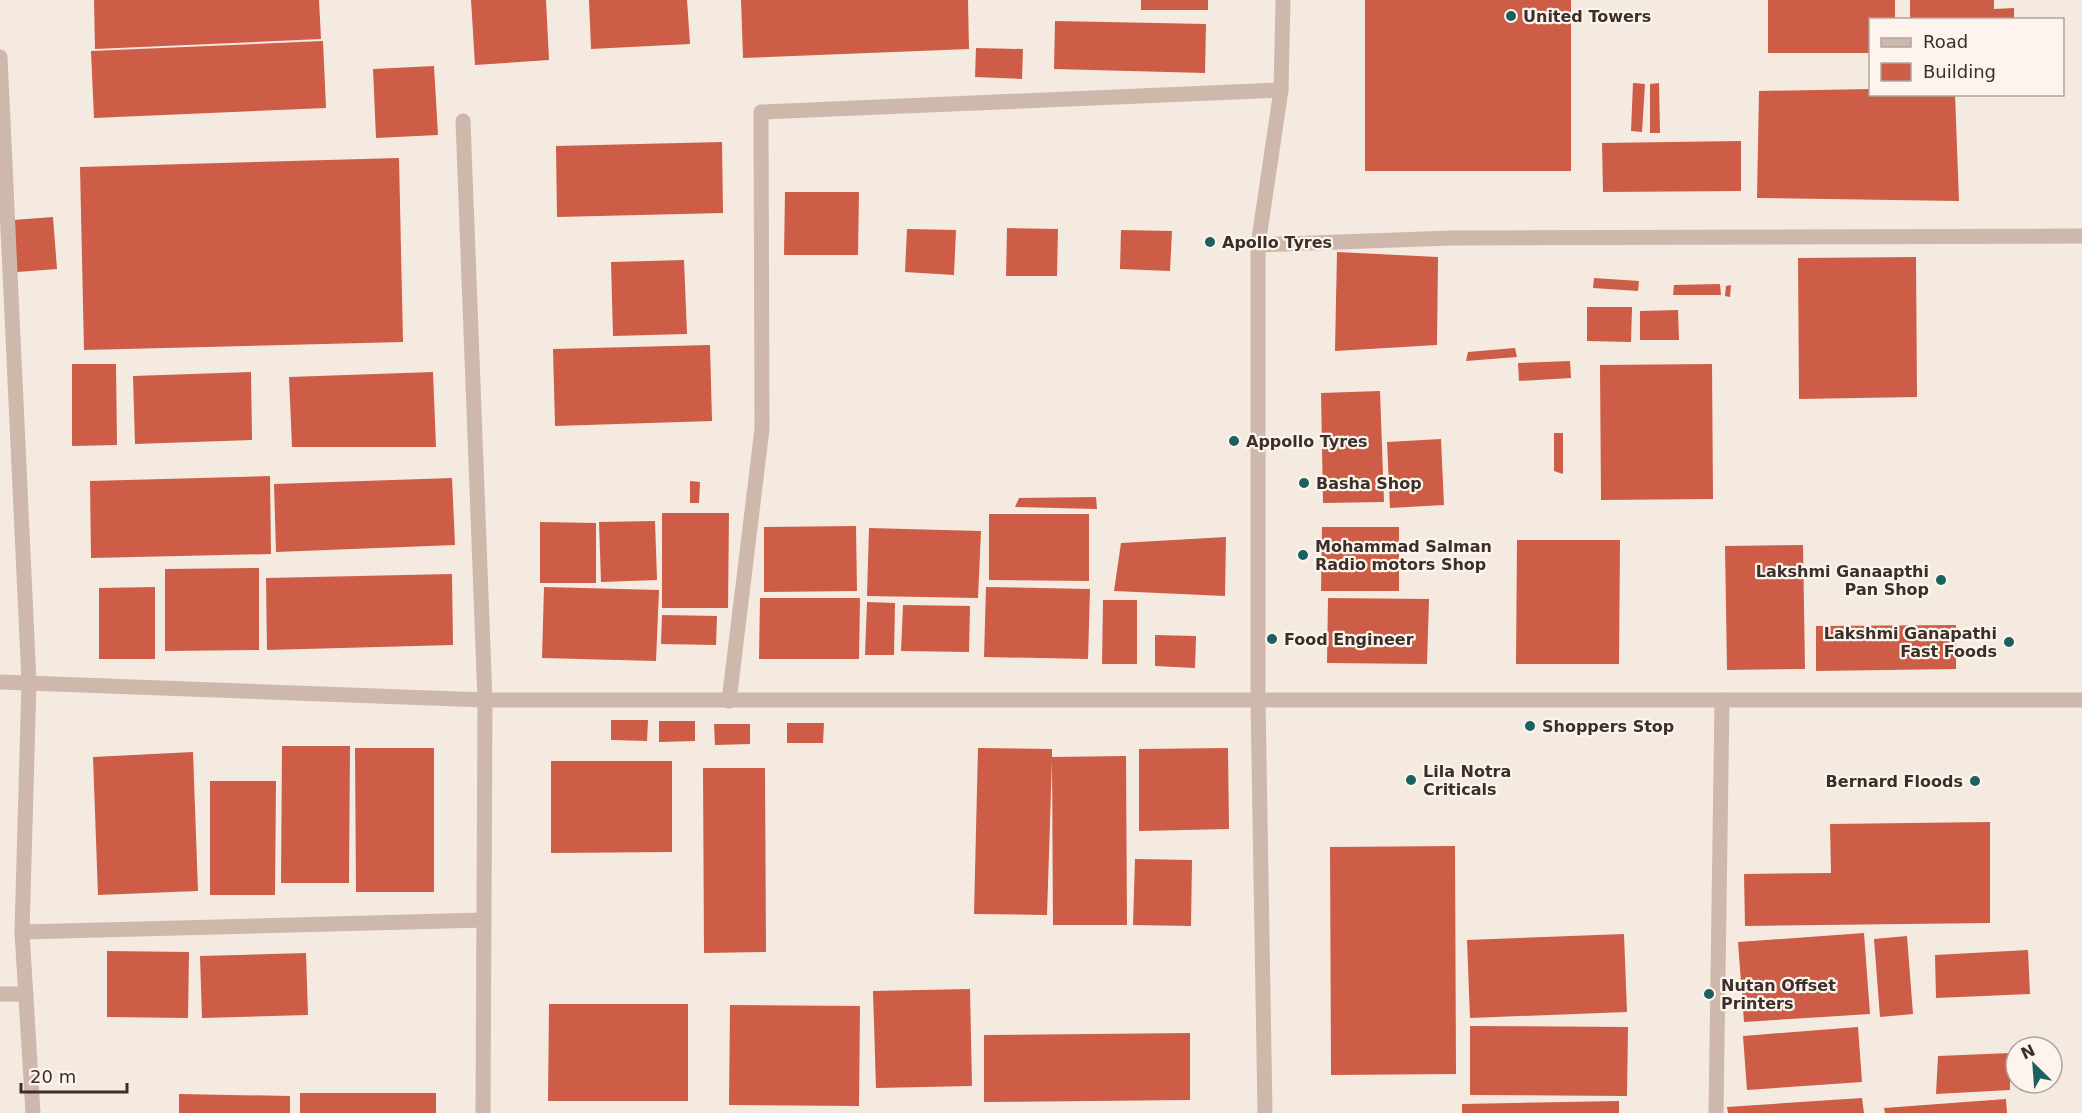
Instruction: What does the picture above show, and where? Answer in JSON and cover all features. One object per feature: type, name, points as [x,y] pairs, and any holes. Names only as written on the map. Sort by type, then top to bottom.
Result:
[{"type":"street","points":[[1265,1113],[1258,700],[1257,245],[1281,90],[1283,0]]},
{"type":"street","points":[[0,57],[29,682],[22,932],[33,1113]]},
{"type":"street","points":[[729,700],[762,429],[761,112],[1281,90]]},
{"type":"street","points":[[463,121],[485,700],[483,1113]]},
{"type":"street","points":[[1257,245],[1451,238],[2082,236]]},
{"type":"street","points":[[0,682],[485,700],[2082,700]]},
{"type":"street","points":[[1716,1113],[1722,700]]},
{"type":"street","points":[[22,932],[484,920]]},
{"type":"street","points":[[0,994],[26,994]]},
{"type":"building","points":[[94,0],[319,0],[321,39],[95,49]]},
{"type":"building","points":[[471,0],[546,0],[549,60],[475,65]]},
{"type":"building","points":[[589,0],[687,0],[690,44],[591,49]]},
{"type":"building","points":[[741,0],[968,0],[969,49],[743,58]]},
{"type":"building","points":[[1141,0],[1208,0],[1208,10],[1141,10]]},
{"type":"building","points":[[1365,0],[1571,0],[1571,171],[1365,171]]},
{"type":"building","points":[[1768,0],[1895,0],[1895,18],[1869,18],[1869,53],[1768,53]]},
{"type":"building","points":[[1910,0],[1994,0],[1994,9],[2014,8],[2014,18],[1910,18]]},
{"type":"building","points":[[1055,21],[1206,24],[1205,73],[1054,69]]},
{"type":"building","points":[[323,41],[326,108],[94,118],[91,51]]},
{"type":"building","points":[[976,48],[1023,49],[1022,79],[975,77]]},
{"type":"building","points":[[434,66],[438,135],[376,138],[373,69]]},
{"type":"building","points":[[1633,83],[1645,84],[1642,132],[1631,131]]},
{"type":"building","points":[[1659,83],[1660,133],[1650,133],[1650,84]]},
{"type":"building","points":[[1869,89],[1869,96],[1955,96],[1959,201],[1757,198],[1759,91]]},
{"type":"building","points":[[1741,141],[1741,191],[1603,192],[1602,143]]},
{"type":"building","points":[[722,142],[723,213],[557,217],[556,146]]},
{"type":"building","points":[[399,158],[403,342],[84,350],[80,167]]},
{"type":"building","points":[[785,192],[859,192],[858,255],[784,255]]},
{"type":"building","points":[[53,217],[57,269],[17,272],[13,220]]},
{"type":"building","points":[[1007,228],[1058,229],[1057,276],[1006,276]]},
{"type":"building","points":[[907,229],[956,230],[954,275],[905,272]]},
{"type":"building","points":[[1121,230],[1172,231],[1170,271],[1120,269]]},
{"type":"building","points":[[1337,252],[1438,257],[1437,345],[1335,351]]},
{"type":"building","points":[[1916,257],[1917,397],[1799,399],[1798,258]]},
{"type":"building","points":[[684,260],[687,334],[613,336],[611,262]]},
{"type":"building","points":[[1594,278],[1639,281],[1638,291],[1593,288]]},
{"type":"building","points":[[1720,284],[1721,295],[1673,295],[1674,285]]},
{"type":"building","points":[[1731,285],[1730,297],[1725,296],[1726,286]]},
{"type":"building","points":[[1587,307],[1632,307],[1631,342],[1587,341]]},
{"type":"building","points":[[1678,310],[1679,340],[1640,340],[1640,311]]},
{"type":"building","points":[[710,345],[712,421],[555,426],[553,349]]},
{"type":"building","points":[[1515,348],[1517,357],[1466,361],[1468,352]]},
{"type":"building","points":[[1570,361],[1571,378],[1519,381],[1518,363]]},
{"type":"building","points":[[72,364],[116,364],[117,445],[72,446]]},
{"type":"building","points":[[1712,364],[1713,499],[1601,500],[1600,365]]},
{"type":"building","points":[[251,372],[252,440],[135,444],[133,376]]},
{"type":"building","points":[[433,372],[436,447],[292,447],[289,377]]},
{"type":"building","points":[[1380,391],[1384,502],[1323,503],[1321,393]]},
{"type":"building","points":[[1554,433],[1563,433],[1563,474],[1554,471]]},
{"type":"building","points":[[1441,439],[1444,505],[1390,508],[1387,442]]},
{"type":"building","points":[[270,476],[271,554],[91,558],[90,481]]},
{"type":"building","points":[[452,478],[455,545],[276,552],[274,484]]},
{"type":"building","points":[[690,481],[700,482],[699,503],[690,503]]},
{"type":"building","points":[[1096,497],[1097,509],[1015,507],[1019,498]]},
{"type":"building","points":[[662,513],[729,513],[728,608],[662,608]]},
{"type":"building","points":[[989,514],[1089,514],[1089,581],[989,580]]},
{"type":"building","points":[[655,521],[657,580],[601,582],[599,522]]},
{"type":"building","points":[[540,522],[596,523],[596,583],[540,583]]},
{"type":"building","points":[[856,526],[857,591],[764,592],[764,527]]},
{"type":"building","points":[[1322,527],[1399,527],[1399,591],[1321,591]]},
{"type":"building","points":[[869,528],[981,531],[978,598],[867,596]]},
{"type":"building","points":[[1226,537],[1225,596],[1114,591],[1121,543]]},
{"type":"building","points":[[1517,540],[1620,540],[1619,664],[1516,664]]},
{"type":"building","points":[[1803,545],[1805,669],[1727,670],[1725,546]]},
{"type":"building","points":[[259,568],[259,650],[165,651],[165,569]]},
{"type":"building","points":[[452,574],[453,645],[267,650],[266,578]]},
{"type":"building","points":[[155,587],[155,659],[99,659],[99,588]]},
{"type":"building","points":[[544,587],[659,590],[656,661],[542,658]]},
{"type":"building","points":[[986,587],[1090,589],[1088,659],[984,657]]},
{"type":"building","points":[[760,598],[860,598],[859,659],[759,659]]},
{"type":"building","points":[[1328,598],[1429,599],[1427,664],[1327,663]]},
{"type":"building","points":[[1103,600],[1137,600],[1137,664],[1102,664]]},
{"type":"building","points":[[867,602],[895,603],[894,655],[865,655]]},
{"type":"building","points":[[903,605],[970,606],[969,652],[901,651]]},
{"type":"building","points":[[662,615],[717,616],[716,645],[661,644]]},
{"type":"building","points":[[1956,625],[1956,669],[1816,671],[1816,626]]},
{"type":"building","points":[[1155,635],[1196,636],[1195,668],[1155,666]]},
{"type":"building","points":[[611,720],[648,720],[647,741],[611,740]]},
{"type":"building","points":[[659,721],[695,721],[695,741],[659,742]]},
{"type":"building","points":[[787,723],[824,723],[823,743],[787,743]]},
{"type":"building","points":[[714,724],[750,724],[750,744],[715,745]]},
{"type":"building","points":[[282,746],[350,746],[349,883],[281,883]]},
{"type":"building","points":[[355,748],[434,748],[434,892],[356,892]]},
{"type":"building","points":[[978,748],[1052,749],[1052,757],[1126,756],[1127,925],[1053,925],[1052,760],[1047,915],[974,914]]},
{"type":"building","points":[[1228,748],[1229,829],[1139,831],[1139,749]]},
{"type":"building","points":[[193,752],[198,891],[98,895],[93,757]]},
{"type":"building","points":[[551,761],[672,761],[672,852],[551,853]]},
{"type":"building","points":[[703,768],[765,768],[766,952],[704,953]]},
{"type":"building","points":[[210,781],[276,781],[275,895],[210,895]]},
{"type":"building","points":[[1990,822],[1990,923],[1745,926],[1744,874],[1831,873],[1830,824]]},
{"type":"building","points":[[1455,846],[1456,1074],[1331,1075],[1330,847]]},
{"type":"building","points":[[1135,859],[1192,860],[1191,926],[1133,925]]},
{"type":"building","points":[[1864,933],[1870,1014],[1744,1022],[1738,942]]},
{"type":"building","points":[[1624,934],[1627,1012],[1470,1018],[1467,940]]},
{"type":"building","points":[[1907,936],[1913,1014],[1880,1017],[1874,939]]},
{"type":"building","points":[[2028,950],[2030,994],[1936,998],[1935,955]]},
{"type":"building","points":[[107,951],[189,952],[188,1018],[107,1017]]},
{"type":"building","points":[[306,953],[308,1015],[202,1018],[200,956]]},
{"type":"building","points":[[970,989],[972,1086],[876,1088],[873,991]]},
{"type":"building","points":[[549,1004],[688,1004],[688,1101],[548,1101]]},
{"type":"building","points":[[730,1005],[860,1006],[859,1106],[729,1105]]},
{"type":"building","points":[[1470,1026],[1628,1027],[1627,1096],[1470,1095]]},
{"type":"building","points":[[1858,1027],[1862,1082],[1747,1090],[1743,1036]]},
{"type":"building","points":[[1190,1033],[1190,1100],[984,1102],[984,1035]]},
{"type":"building","points":[[2004,1053],[2004,1090],[1936,1094],[1938,1056]]},
{"type":"building","points":[[300,1093],[436,1093],[436,1113],[300,1113]]},
{"type":"building","points":[[179,1094],[290,1096],[290,1113],[179,1113]]},
{"type":"building","points":[[1862,1098],[1864,1113],[1728,1113],[1727,1107]]},
{"type":"building","points":[[2006,1099],[2007,1113],[1885,1113],[1884,1108]]},
{"type":"building","points":[[1619,1101],[1619,1113],[1462,1113],[1462,1104]]},
{"type":"place","name":"United Towers","points":[[1511,16]]},
{"type":"place","name":"Apollo Tyres","points":[[1210,242]]},
{"type":"place","name":"Appollo Tyres","points":[[1234,441]]},
{"type":"place","name":"Basha Shop","points":[[1304,483]]},
{"type":"place","name":"Mohammad Salman Radio motors Shop","points":[[1303,555]]},
{"type":"place","name":"Lakshmi Ganaapthi Pan Shop","points":[[1941,580]]},
{"type":"place","name":"Food Engineer","points":[[1272,639]]},
{"type":"place","name":"Lakshmi Ganapathi Fast Foods","points":[[2009,642]]},
{"type":"place","name":"Shoppers Stop","points":[[1530,726]]},
{"type":"place","name":"Lila Notra Criticals","points":[[1411,780]]},
{"type":"place","name":"Bernard Floods","points":[[1975,781]]},
{"type":"place","name":"Nutan Offset Printers","points":[[1709,994]]}]
